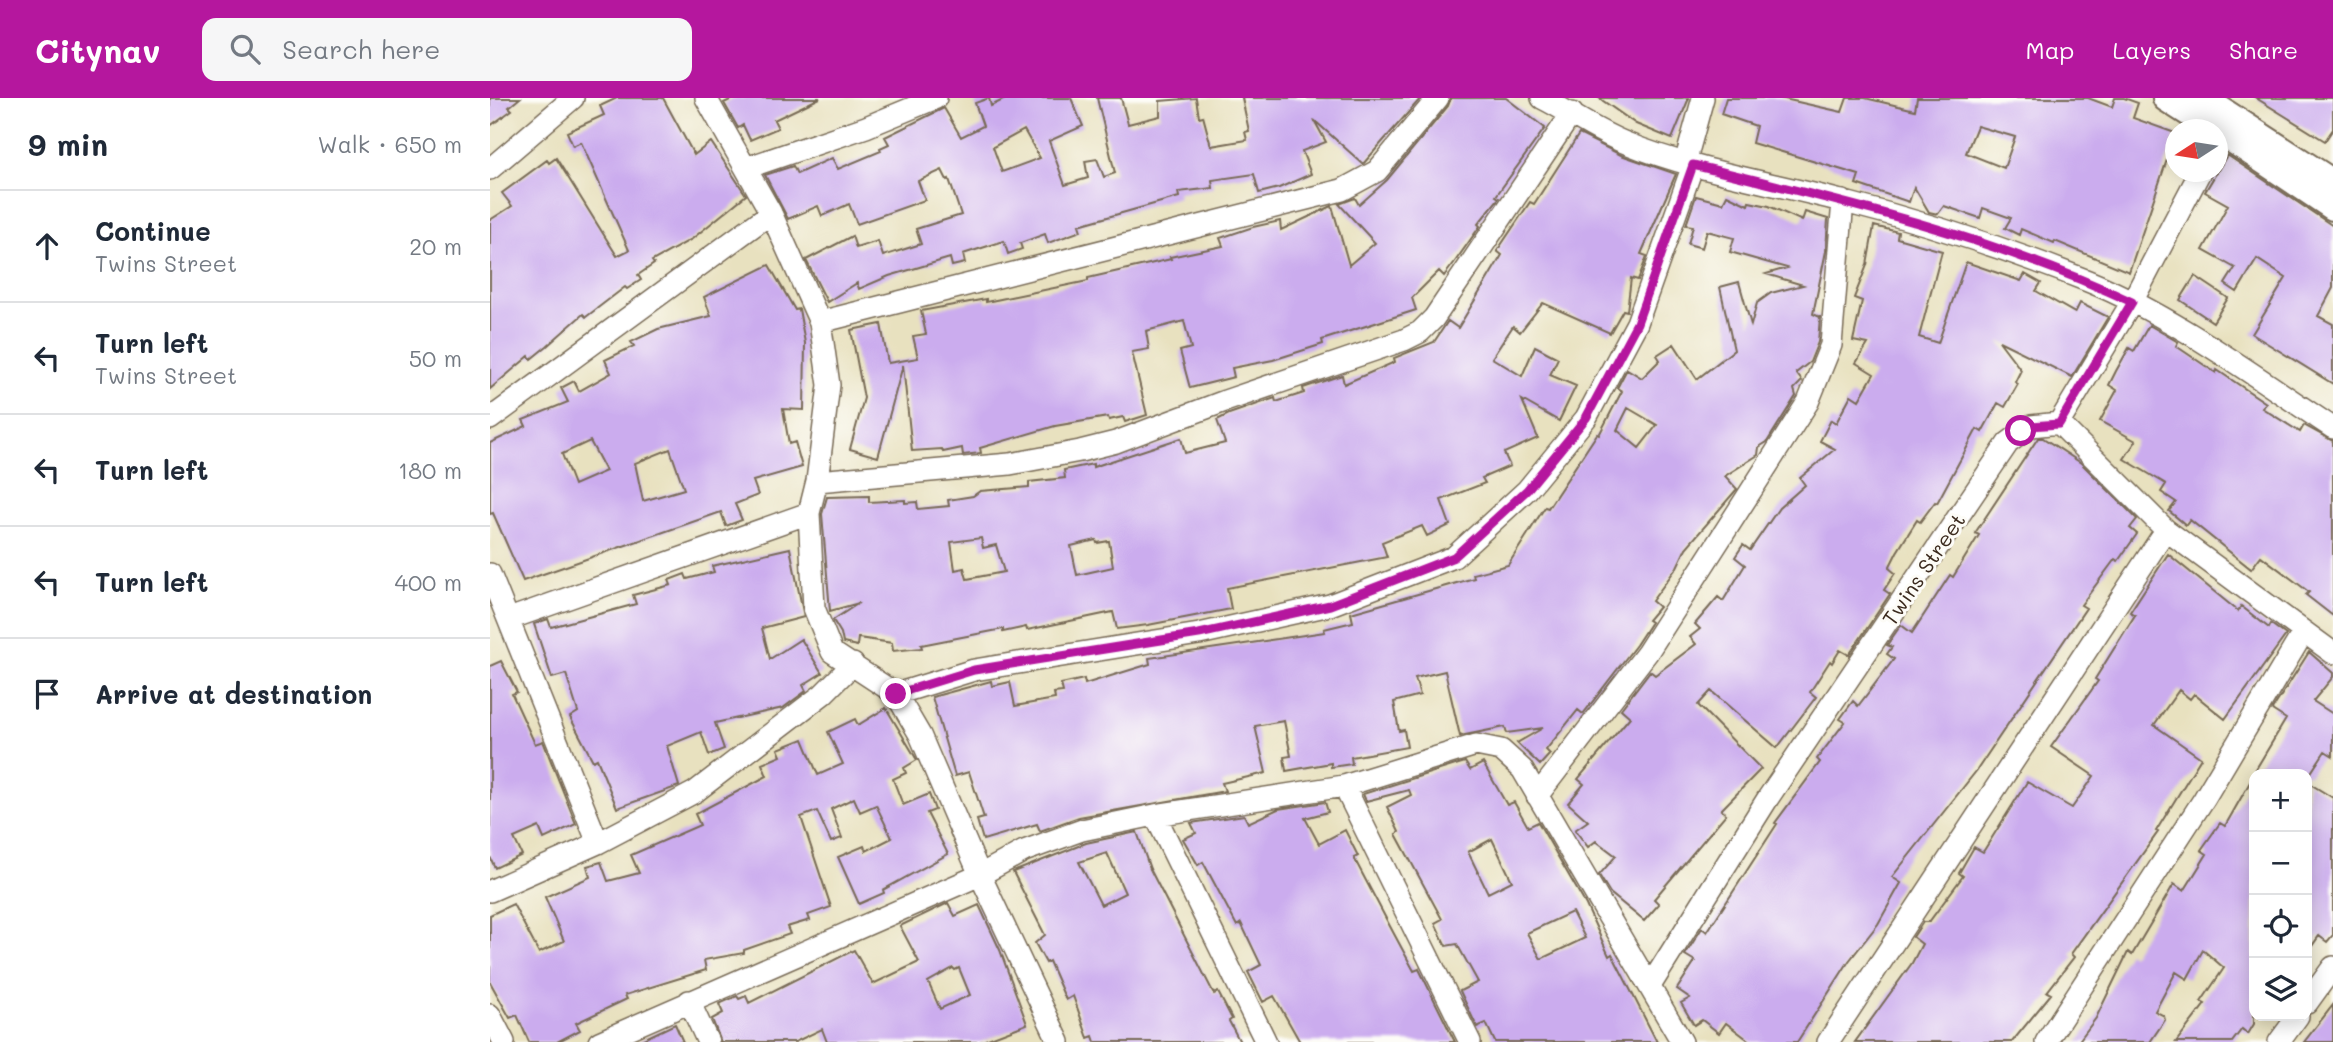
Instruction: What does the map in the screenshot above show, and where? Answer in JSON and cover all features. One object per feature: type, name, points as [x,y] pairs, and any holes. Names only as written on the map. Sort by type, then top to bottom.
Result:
[{"type":"main road","points":[[2165,98],[2197,119]]},
{"type":"main road","points":[[2202,98],[2331,178]]},
{"type":"main road","points":[[2228,139],[2333,207]]},
{"type":"street","points":[[490,169],[573,98]]},
{"type":"street","points":[[706,98],[771,213],[820,322],[829,385],[817,481],[810,513],[814,608],[832,652],[896,694],[920,735],[980,875],[1058,1042]]},
{"type":"street","points":[[746,168],[866,127],[936,98]]},
{"type":"street","points":[[820,322],[1342,190],[1377,170],[1438,98]]},
{"type":"street","points":[[1542,98],[1623,143],[1689,164],[1843,201],[1991,246],[2090,282],[2132,302],[2235,363],[2333,428]]},
{"type":"street","points":[[896,694],[974,670],[1199,634],[1330,605],[1454,557],[1527,490],[1586,418],[1637,323],[1689,164],[1703,98]]},
{"type":"street","points":[[817,481],[1010,464],[1080,451],[1116,442],[1224,401],[1404,340],[1420,332],[1434,318],[1572,113]]},
{"type":"street","points":[[2195,182],[2132,302],[2059,424],[2165,530],[2333,653]]},
{"type":"street","points":[[1537,796],[1647,653],[1808,402],[1831,345],[1843,201]]},
{"type":"street","points":[[490,419],[771,213]]},
{"type":"street","name":"Twins Street","points":[[1650,986],[1768,798],[2008,443],[2031,426],[2059,424]]},
{"type":"street","points":[[509,619],[810,513]]},
{"type":"street","points":[[1828,1042],[2165,530]]},
{"type":"street","points":[[490,574],[598,843]]},
{"type":"street","points":[[2046,1042],[2204,799],[2303,633]]},
{"type":"street","points":[[490,891],[598,843],[695,792],[823,694],[853,664]]},
{"type":"street","points":[[599,1042],[980,875],[1024,851],[1082,830],[1155,815],[1344,786],[1476,745],[1501,750],[1511,757],[1537,796],[1682,1042]]},
{"type":"street","points":[[1344,786],[1470,1042]]},
{"type":"street","points":[[1155,815],[1266,1042]]},
{"type":"street","points":[[2312,996],[2333,967]]},
{"type":"street","points":[[690,1001],[708,1042]]},
{"type":"street","points":[[490,1015],[504,1042]]},
{"type":"street","points":[[2279,1042],[2294,1021]]},
{"type":"building","points":[[490,98],[520,98],[509,107],[512,110],[490,126]]},
{"type":"building","points":[[617,98],[663,98],[694,155],[711,142],[746,195],[692,239],[652,261],[654,264],[638,275],[641,280],[627,289],[625,287],[586,317],[583,314],[531,359],[529,356],[490,389],[490,220],[512,206],[502,193],[547,160],[549,163],[556,158],[617,256],[629,250],[581,142],[573,146],[567,132],[604,115],[600,106]]},
{"type":"building","points":[[734,98],[820,98],[774,120],[778,128],[750,140],[743,125],[738,128],[724,103]]},
{"type":"building","points":[[989,98],[991,106],[1007,98],[1071,98],[1083,126],[1049,141],[1065,185],[1088,178],[1085,161],[1097,159],[1104,177],[1115,173],[1097,98],[1121,98],[1128,124],[1160,116],[1160,101],[1196,98],[1199,117],[1203,116],[1211,146],[1247,140],[1245,132],[1249,131],[1242,98],[1421,98],[1363,164],[1314,120],[1326,142],[1302,151],[1311,174],[1279,188],[1259,193],[1254,174],[1212,180],[1213,188],[1178,192],[1179,197],[1079,225],[1081,231],[1048,243],[1045,234],[1020,243],[1022,249],[1008,254],[1004,241],[963,254],[965,263],[952,266],[950,258],[889,276],[859,289],[857,283],[827,302],[806,260],[852,236],[856,248],[878,241],[883,256],[921,244],[916,229],[961,215],[949,179],[947,180],[942,170],[918,181],[925,200],[857,224],[849,204],[822,216],[818,206],[788,219],[765,175],[793,166],[797,174],[832,158],[838,169],[881,151],[880,148],[889,144],[885,137],[944,108],[961,137],[983,126],[975,103]],"holes":[[[1024,130],[1040,158],[1002,172],[993,147]]]},
{"type":"building","points":[[1451,98],[1506,98],[1545,128],[1496,196],[1499,198],[1478,224],[1480,226],[1444,276],[1439,271],[1412,298],[1416,310],[1322,340],[1323,344],[1273,360],[1232,368],[1234,377],[1190,388],[1180,351],[1191,348],[1184,321],[1146,331],[1149,349],[1132,352],[1147,415],[1125,422],[1123,417],[1109,420],[1108,417],[1055,426],[980,448],[981,453],[963,455],[962,448],[943,452],[942,449],[912,451],[903,365],[878,457],[850,449],[864,398],[851,330],[881,324],[888,363],[918,358],[913,336],[926,334],[921,311],[986,299],[986,302],[1088,281],[1088,278],[1223,246],[1220,238],[1253,227],[1280,221],[1281,230],[1332,206],[1349,265],[1375,243],[1339,204],[1355,198],[1359,205],[1387,180],[1448,106]]},
{"type":"building","points":[[1599,98],[1689,98],[1672,139],[1636,124]]},
{"type":"building","points":[[1726,98],[1780,98],[1842,112],[1847,98],[1865,98],[1915,110],[1917,98],[2088,98],[2112,107],[2115,98],[2124,98],[2138,103],[2133,118],[2165,129],[2165,166],[2129,272],[2021,229],[2019,235],[2005,228],[2011,218],[1983,208],[1980,218],[1944,206],[1938,214],[1929,212],[1914,187],[1909,202],[1856,184],[1859,175],[1752,143],[1756,126],[1721,114]],"holes":[[[1977,126],[2015,137],[2004,168],[1966,153]]]},
{"type":"building","points":[[2256,98],[2333,98],[2333,129],[2325,141]]},
{"type":"building","points":[[1579,134],[1621,155],[1676,174],[1641,254],[1647,256],[1638,280],[1631,278],[1627,311],[1623,310],[1610,333],[1543,303],[1520,332],[1513,326],[1492,358],[1522,376],[1535,346],[1558,358],[1550,375],[1576,386],[1559,421],[1522,400],[1538,438],[1504,453],[1510,466],[1482,478],[1485,483],[1441,500],[1450,525],[1427,536],[1422,526],[1382,542],[1387,557],[1227,588],[1231,609],[1117,629],[1113,612],[1027,630],[1026,627],[1003,632],[1003,629],[921,645],[922,648],[893,651],[892,643],[858,638],[857,646],[843,643],[841,633],[833,620],[859,603],[830,611],[822,514],[827,497],[869,496],[869,502],[905,500],[905,503],[917,502],[918,509],[949,506],[948,500],[973,496],[980,491],[1029,487],[1029,482],[1065,478],[1064,470],[1093,464],[1093,467],[1181,438],[1185,453],[1225,443],[1217,420],[1229,414],[1275,398],[1276,402],[1304,393],[1303,388],[1342,375],[1344,384],[1395,362],[1394,358],[1434,342],[1448,321],[1458,328],[1502,255],[1497,251],[1530,202],[1534,204]],"holes":[[[981,538],[983,548],[996,545],[1004,572],[967,579],[964,568],[955,570],[951,542]],[[1096,540],[1097,543],[1109,541],[1113,567],[1077,575],[1071,546]]]},
{"type":"building","points":[[2228,156],[2333,226],[2333,288],[2318,316],[2333,324],[2333,384],[2252,334],[2286,278],[2257,259],[2237,292],[2225,284],[2235,268],[2203,250],[2228,205],[2205,192],[2211,182],[2228,182]]},
{"type":"building","points":[[1727,195],[1748,205],[1749,202],[1769,206],[1802,221],[1805,212],[1828,219],[1826,251],[1813,314],[1820,317],[1818,342],[1810,362],[1796,373],[1802,381],[1794,389],[1796,396],[1767,442],[1759,447],[1758,455],[1725,476],[1737,489],[1686,548],[1677,567],[1652,601],[1659,607],[1648,620],[1651,622],[1636,645],[1583,714],[1578,710],[1546,750],[1550,754],[1540,765],[1517,743],[1543,728],[1507,733],[1505,727],[1460,736],[1445,671],[1415,678],[1420,695],[1394,702],[1399,731],[1404,730],[1407,747],[1351,757],[1352,764],[1331,767],[1331,763],[1286,771],[1284,757],[1291,756],[1284,721],[1255,726],[1266,773],[1222,783],[1225,791],[1079,817],[1040,831],[1037,824],[983,840],[977,820],[984,818],[969,772],[955,776],[932,697],[991,681],[992,686],[1010,682],[1015,706],[1055,699],[1054,693],[1063,692],[1061,684],[1084,679],[1085,684],[1150,664],[1149,658],[1325,632],[1324,629],[1353,622],[1351,613],[1474,578],[1473,574],[1508,565],[1545,507],[1548,508],[1597,434],[1599,435],[1622,391],[1617,388],[1627,369],[1642,378],[1660,360],[1657,355],[1674,344],[1697,379],[1734,350],[1720,287],[1739,282],[1751,325],[1757,303],[1771,293],[1803,285],[1766,274],[1787,268],[1730,252],[1734,238],[1707,231],[1702,248],[1688,244],[1693,226],[1686,225],[1696,196],[1723,203]],"holes":[[[1628,408],[1657,425],[1639,448],[1617,430]]]},
{"type":"building","points":[[1874,226],[1898,232],[1897,238],[1942,251],[1919,337],[1938,343],[1966,262],[2021,281],[2025,274],[2041,283],[2036,291],[2075,313],[2080,303],[2108,317],[2072,377],[1999,341],[2021,370],[2015,382],[2018,384],[2005,407],[1998,403],[1982,432],[1977,429],[1937,503],[1935,502],[1920,522],[1917,520],[1897,552],[1889,568],[1895,573],[1884,590],[1890,594],[1849,655],[1840,650],[1832,663],[1830,661],[1810,692],[1816,697],[1777,748],[1711,691],[1698,705],[1761,769],[1721,810],[1726,814],[1654,899],[1659,904],[1644,921],[1610,893],[1599,875],[1616,856],[1596,841],[1588,847],[1575,830],[1588,821],[1568,803],[1584,784],[1578,779],[1630,717],[1621,709],[1650,671],[1655,675],[1696,644],[1690,637],[1700,629],[1695,624],[1718,597],[1723,601],[1745,565],[1735,557],[1743,545],[1750,550],[1779,508],[1805,485],[1800,478],[1835,449],[1820,441],[1831,420],[1836,423],[1851,395],[1859,400],[1874,374],[1856,363],[1868,344],[1853,341],[1862,301],[1854,298],[1867,265]]},
{"type":"building","points":[[769,265],[795,310],[799,309],[805,343],[804,410],[783,409],[789,444],[795,442],[802,467],[753,481],[758,495],[735,504],[742,520],[726,526],[721,512],[523,581],[493,513],[490,514],[490,443],[526,426],[523,420],[568,402],[561,388],[574,381],[579,391],[611,373],[605,360],[634,346],[631,342],[658,329],[711,316],[704,297]],"holes":[[[590,441],[606,471],[574,485],[562,454]],[[670,449],[684,489],[643,501],[635,463]]]},
{"type":"building","points":[[2195,276],[2228,298],[2213,322],[2180,300]]},
{"type":"building","points":[[2149,325],[2178,342],[2176,346],[2216,373],[2217,370],[2266,403],[2262,408],[2300,432],[2304,425],[2333,441],[2333,616],[2306,595],[2309,592],[2261,556],[2251,569],[2190,520],[2186,525],[2169,511],[2176,502],[2161,492],[2166,484],[2124,459],[2136,441],[2100,421],[2117,390],[2109,385],[2116,371],[2129,348],[2134,351]]},
{"type":"building","points":[[2038,438],[2043,438],[2081,463],[2137,519],[2130,528],[2137,534],[2081,605],[2086,608],[1977,770],[1892,877],[1901,883],[1878,924],[1849,961],[1797,1042],[1751,1042],[1726,1023],[1719,1033],[1702,1020],[1694,1025],[1681,1003],[1690,998],[1677,989],[1695,961],[1685,955],[1702,928],[1707,932],[1777,824],[1775,823],[1820,762],[1817,759],[1845,722],[1840,719],[1853,701],[1858,706],[1894,659],[1887,654],[1892,647],[1887,645],[1901,625],[1912,633],[1950,575],[1953,577],[1979,535],[1975,533]]},
{"type":"building","points":[[790,548],[804,617],[762,628],[770,659],[801,639],[822,673],[803,685],[806,691],[783,708],[715,723],[724,749],[709,755],[701,732],[667,746],[679,786],[617,808],[597,759],[593,761],[570,717],[578,712],[566,674],[552,678],[534,624],[548,619],[551,627],[636,604],[633,595],[671,585],[669,580],[685,574],[687,579],[714,572],[712,566]]},
{"type":"building","points":[[2168,554],[2238,611],[2241,606],[2269,628],[2271,624],[2286,635],[2225,719],[2194,694],[2190,699],[2179,690],[2154,725],[2201,758],[2156,831],[2158,832],[2071,954],[2074,957],[2047,992],[2051,994],[2012,1042],[1855,1042],[1912,963],[1922,944],[1913,937],[1923,922],[1929,922],[1963,876],[1959,873],[1974,847],[1983,852],[2027,782],[2072,808],[2094,776],[2051,747],[2098,681],[2095,679],[2135,615],[2130,612]]},
{"type":"building","points":[[2309,652],[2333,673],[2333,677],[2313,701],[2333,714],[2333,756],[2325,751],[2312,771],[2256,769],[2286,719],[2272,710]]},
{"type":"building","points":[[501,661],[517,692],[512,694],[535,744],[543,741],[576,824],[544,839],[539,827],[514,838],[522,855],[495,868],[490,857],[490,666]]},
{"type":"building","points":[[886,708],[917,760],[904,768],[906,773],[893,779],[903,805],[929,794],[935,810],[927,813],[948,854],[883,890],[884,893],[859,904],[838,857],[864,846],[866,851],[892,838],[876,805],[860,812],[854,798],[831,809],[842,838],[831,842],[817,811],[801,817],[831,907],[808,915],[810,920],[787,927],[790,934],[744,950],[744,953],[704,960],[706,970],[625,995],[627,999],[576,1023],[580,1030],[557,1042],[529,1042],[517,1015],[510,1018],[490,982],[490,915],[513,904],[539,953],[564,941],[545,897],[590,877],[587,866],[601,862],[608,881],[639,873],[631,855],[700,825],[695,814],[767,776],[762,764],[781,756],[778,749],[803,739],[818,775],[843,764],[828,732],[855,719],[858,725]]},
{"type":"building","points":[[1465,762],[1470,770],[1483,763],[1507,805],[1514,802],[1528,827],[1538,822],[1586,905],[1609,956],[1612,954],[1657,1042],[1495,1042],[1486,1023],[1477,1027],[1460,991],[1478,982],[1457,944],[1446,946],[1435,923],[1442,919],[1396,834],[1399,832],[1387,807],[1411,795],[1409,790],[1366,801],[1363,794]],"holes":[[[1492,839],[1512,881],[1488,893],[1468,852]],[[1572,912],[1585,938],[1541,959],[1527,933]]]},
{"type":"building","points":[[2249,784],[2249,1021],[2254,1021],[2254,1024],[2248,1034],[2242,1029],[2232,1042],[2176,1042],[2205,1004],[2201,1002],[2224,968],[2203,950],[2187,979],[2176,972],[2155,1011],[2164,1016],[2165,1020],[2150,1042],[2078,1042],[2096,1018],[2128,952],[2132,955],[2174,884],[2184,891],[2207,854],[2201,850],[2220,823],[2225,826]]},
{"type":"building","points":[[2312,785],[2333,798],[2333,935],[2327,942],[2319,936],[2312,946]]},
{"type":"building","points":[[1325,802],[1328,812],[1305,818],[1319,844],[1345,830],[1358,856],[1354,858],[1414,971],[1419,969],[1455,1042],[1300,1042],[1274,996],[1263,1002],[1248,972],[1261,965],[1241,923],[1237,926],[1203,862],[1198,865],[1183,839],[1196,833],[1191,823],[1244,815],[1248,823],[1278,809]]},
{"type":"building","points":[[1137,832],[1150,869],[1214,994],[1218,992],[1240,1042],[1095,1042],[1093,1036],[1088,1038],[1073,996],[1066,1000],[1049,961],[1046,963],[1035,943],[1045,935],[1013,872],[1086,843]],"holes":[[[1107,853],[1125,893],[1101,905],[1079,862]]]},
{"type":"building","points":[[948,903],[955,916],[979,905],[1000,950],[1027,1024],[980,1042],[827,1042],[822,1029],[795,1042],[721,1042],[712,1019],[723,1013],[719,1004],[737,996],[739,999],[746,996],[749,1003],[854,950],[873,984],[919,962],[900,926]],"holes":[[[953,968],[959,968],[970,995],[940,1009],[928,982]]]},
{"type":"building","points":[[2333,1005],[2333,1042],[2304,1042]]},
{"type":"building","points":[[675,1024],[683,1042],[637,1042]]},
{"type":"route","points":[[896,694],[974,670],[1199,634],[1330,605],[1454,557],[1472,544],[1527,490],[1586,418],[1637,323],[1693,165],[1843,201],[1991,246],[2090,282],[2132,302],[2059,424],[2031,426],[2021,431]]}]
